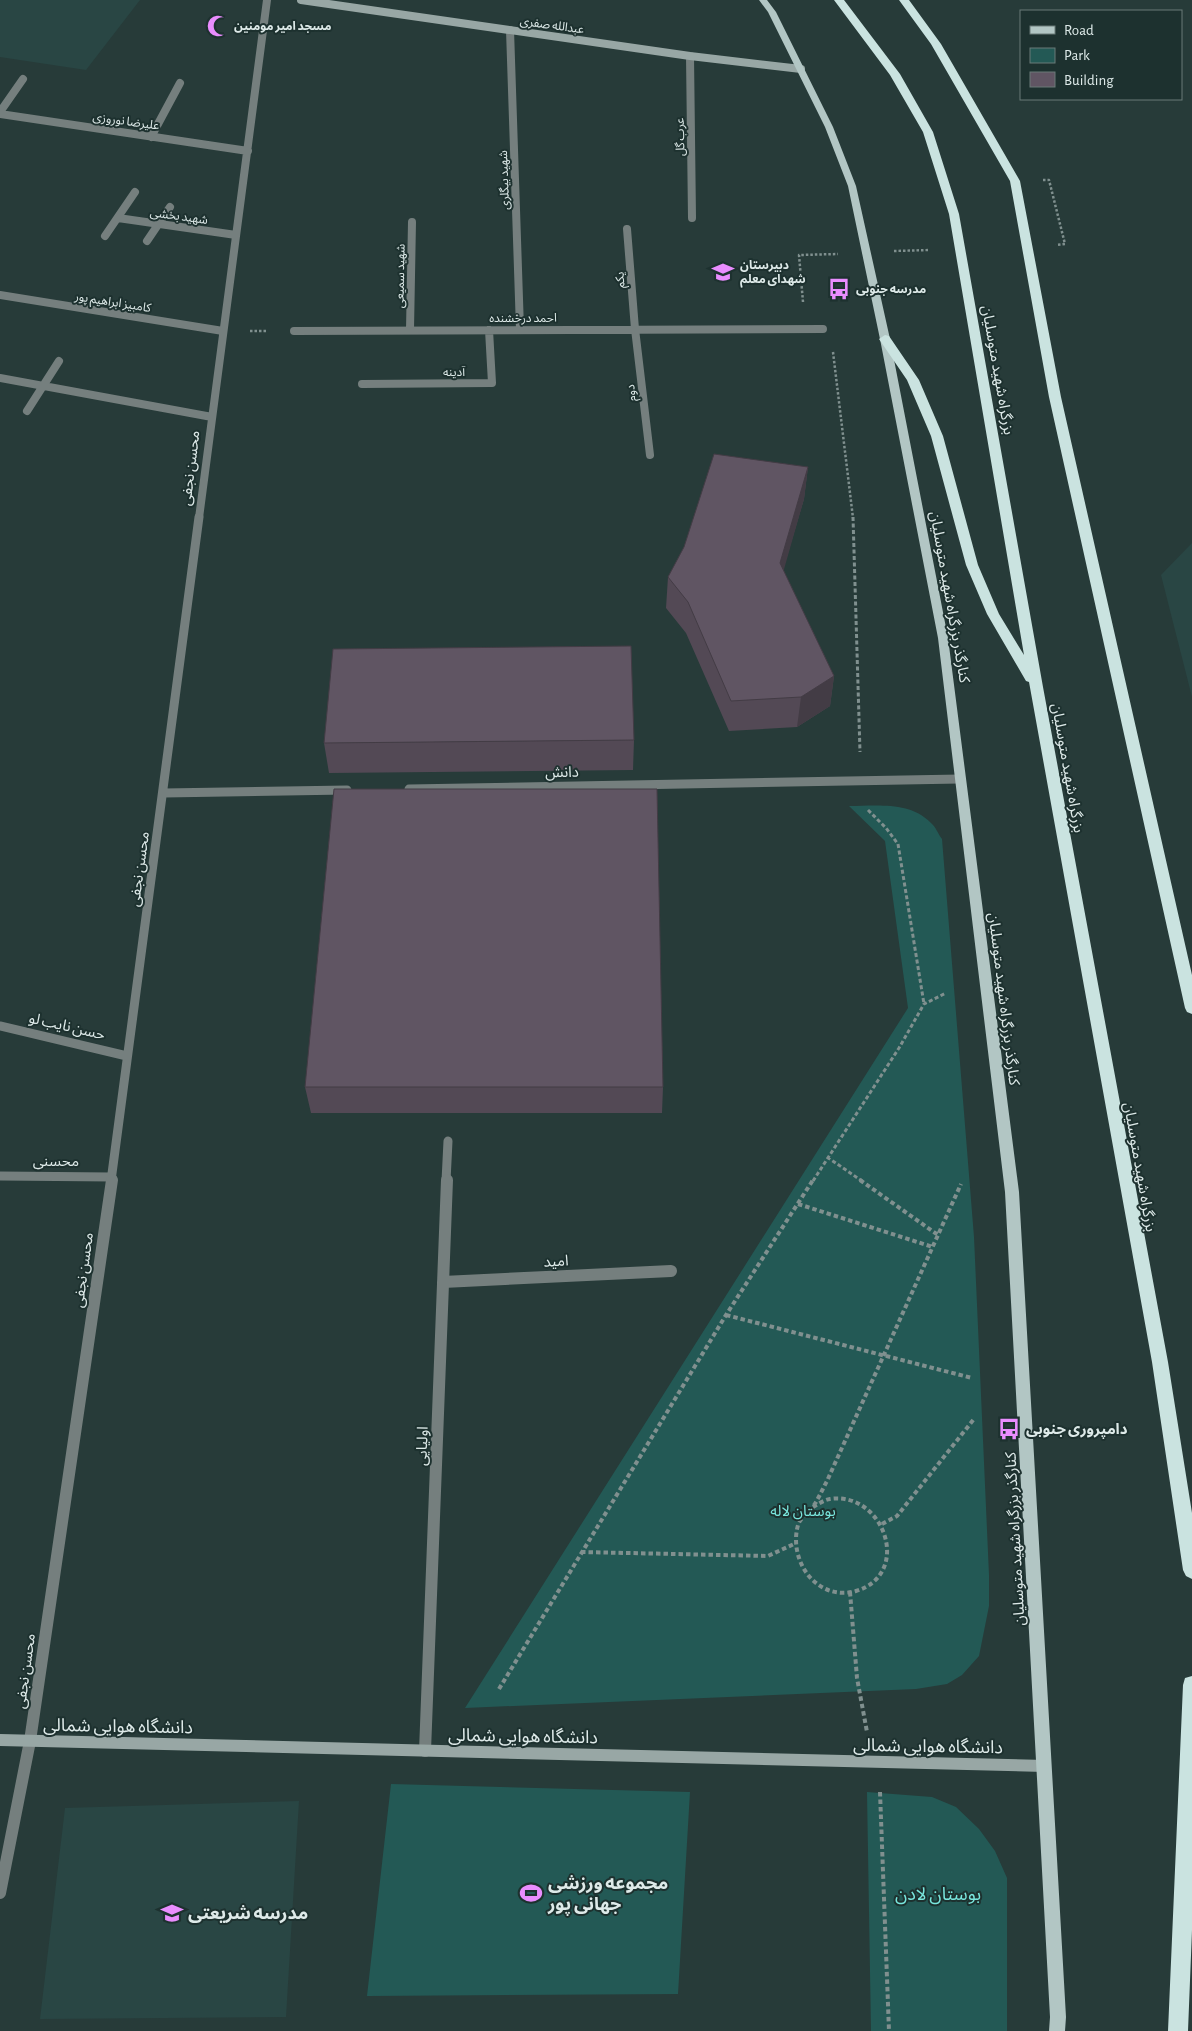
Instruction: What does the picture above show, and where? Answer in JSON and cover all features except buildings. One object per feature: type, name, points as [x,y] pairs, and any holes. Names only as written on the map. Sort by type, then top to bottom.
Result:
[{"type":"highway","name":"بزرگراه شهید متوسلیان","points":[[840,0],[895,74],[928,132],[954,214],[1036,687],[1160,1362],[1192,1570]]},
{"type":"highway","points":[[904,0],[936,44],[1015,181],[1055,397],[1192,1008]]},
{"type":"highway","points":[[886,339],[913,380],[937,436],[972,565],[993,614],[1036,687]]},
{"type":"highway","points":[[1178,2031],[1192,1686]]},
{"type":"main road","name":"کنارگذر بزرگراه شهید متوسلیان","points":[[763,0],[772,12],[829,127],[852,186],[886,339],[943,638],[1012,1192],[1045,1766],[1058,2017],[1057,2031]]},
{"type":"street","name":"محسن نجفی","points":[[0,1893],[30,1741],[112,1177],[267,0]]},
{"type":"street","name":"عبدالله صفری","points":[[301,0],[690,56],[801,69]]},
{"type":"street","name":"شهید بیگلری","points":[[510,30],[520,329]]},
{"type":"street","name":"عرب گل","points":[[690,56],[692,218]]},
{"type":"street","points":[[0,113],[23,79]]},
{"type":"street","points":[[151,136],[180,83]]},
{"type":"street","name":"علیرضا نوروزی","points":[[0,113],[248,151]]},
{"type":"street","points":[[105,236],[135,192]]},
{"type":"street","points":[[147,241],[170,207]]},
{"type":"street","name":"شهید بخشی","points":[[118,218],[236,235]]},
{"type":"street","name":"شهید سمیعی","points":[[410,330],[412,222]]},
{"type":"street","name":"یکم","points":[[627,230],[635,328]]},
{"type":"street","name":"کامبیز ابراهیم پور","points":[[0,296],[223,332]]},
{"type":"street","name":"احمد درخشنده","points":[[294,331],[635,328],[823,329]]},
{"type":"street","name":"دوم","points":[[635,328],[650,455]]},
{"type":"street","name":"آدینه","points":[[362,384],[492,383],[489,330]]},
{"type":"street","points":[[27,411],[59,361]]},
{"type":"street","points":[[0,378],[212,417]]},
{"type":"street","name":"دانش","points":[[404,789],[960,779]]},
{"type":"street","points":[[164,793],[354,790]]},
{"type":"street","name":"حسن نایب لو","points":[[0,1026],[127,1056]]},
{"type":"street","name":"اولیایی","points":[[425,1751],[448,1141]]},
{"type":"street","name":"محسنی","points":[[0,1176],[112,1177]]},
{"type":"street","name":"امید","points":[[443,1282],[671,1271]]},
{"type":"street","name":"دانشگاه هوایی شمالی","points":[[0,1740],[1045,1766]]},
{"type":"path","points":[[1049,180],[1065,244]]},
{"type":"path","points":[[799,255],[803,304]]},
{"type":"path","points":[[823,329],[833,351],[853,507],[860,751]]},
{"type":"path","points":[[223,332],[294,331]]},
{"type":"path","points":[[868,811],[886,828],[898,844],[924,1004]]},
{"type":"path","points":[[499,1689],[726,1315],[899,1048],[924,1004],[946,993]]},
{"type":"path","points":[[828,1157],[938,1235]]},
{"type":"path","points":[[813,1506],[831,1500],[850,1500],[868,1509],[882,1524],[888,1544],[886,1563],[876,1580],[858,1591],[835,1592],[815,1583],[799,1565],[794,1544],[799,1523],[813,1506],[827,1481],[961,1184]]},
{"type":"path","points":[[798,1204],[933,1247]]},
{"type":"path","points":[[726,1315],[883,1357],[972,1378]]},
{"type":"path","points":[[882,1524],[897,1516],[974,1419]]},
{"type":"path","points":[[581,1552],[768,1556],[794,1544]]},
{"type":"path","points":[[850,1592],[857,1678]]},
{"type":"path","points":[[882,1799],[889,2031]]},
{"type":"shaded area","points":[[0,0],[140,0],[86,70],[0,57]]},
{"type":"shaded area","points":[[1192,543],[1192,697],[1161,575]]},
{"type":"shaded area","name":"مدرسه شریعتی","points":[[299,1801],[286,2017],[40,2019],[65,1808]]},
{"type":"green space","name":"بوستان لاله","points":[[849,806],[892,806],[913,811],[923,816],[933,825],[942,839],[974,1237],[989,1575],[989,1606],[979,1656],[962,1675],[947,1684],[916,1689],[465,1708],[908,1008],[885,841]]},
{"type":"green space","name":"مجموعه ورزشی جهانی پور","points":[[391,1784],[690,1792],[678,1994],[367,1996]]},
{"type":"green space","name":"بوستان لادن","points":[[867,1792],[932,1797],[956,1807],[979,1829],[995,1851],[1007,1878],[1007,2031],[871,2031]]},
{"type":"place","name":"مسجد امیر مومنین","points":[[218,26]]},
{"type":"place","name":"دبیرستان شهدای معلم","points":[[723,272]]},
{"type":"place","name":"مدرسه جنوبی","points":[[839,289]]},
{"type":"place","name":"دامپروری جنوبی","points":[[1009,1429]]},
{"type":"place","name":"مجموعه ورزشی جهانی پور","points":[[531,1893]]},
{"type":"place","name":"مدرسه شریعتی","points":[[172,1913]]}]
